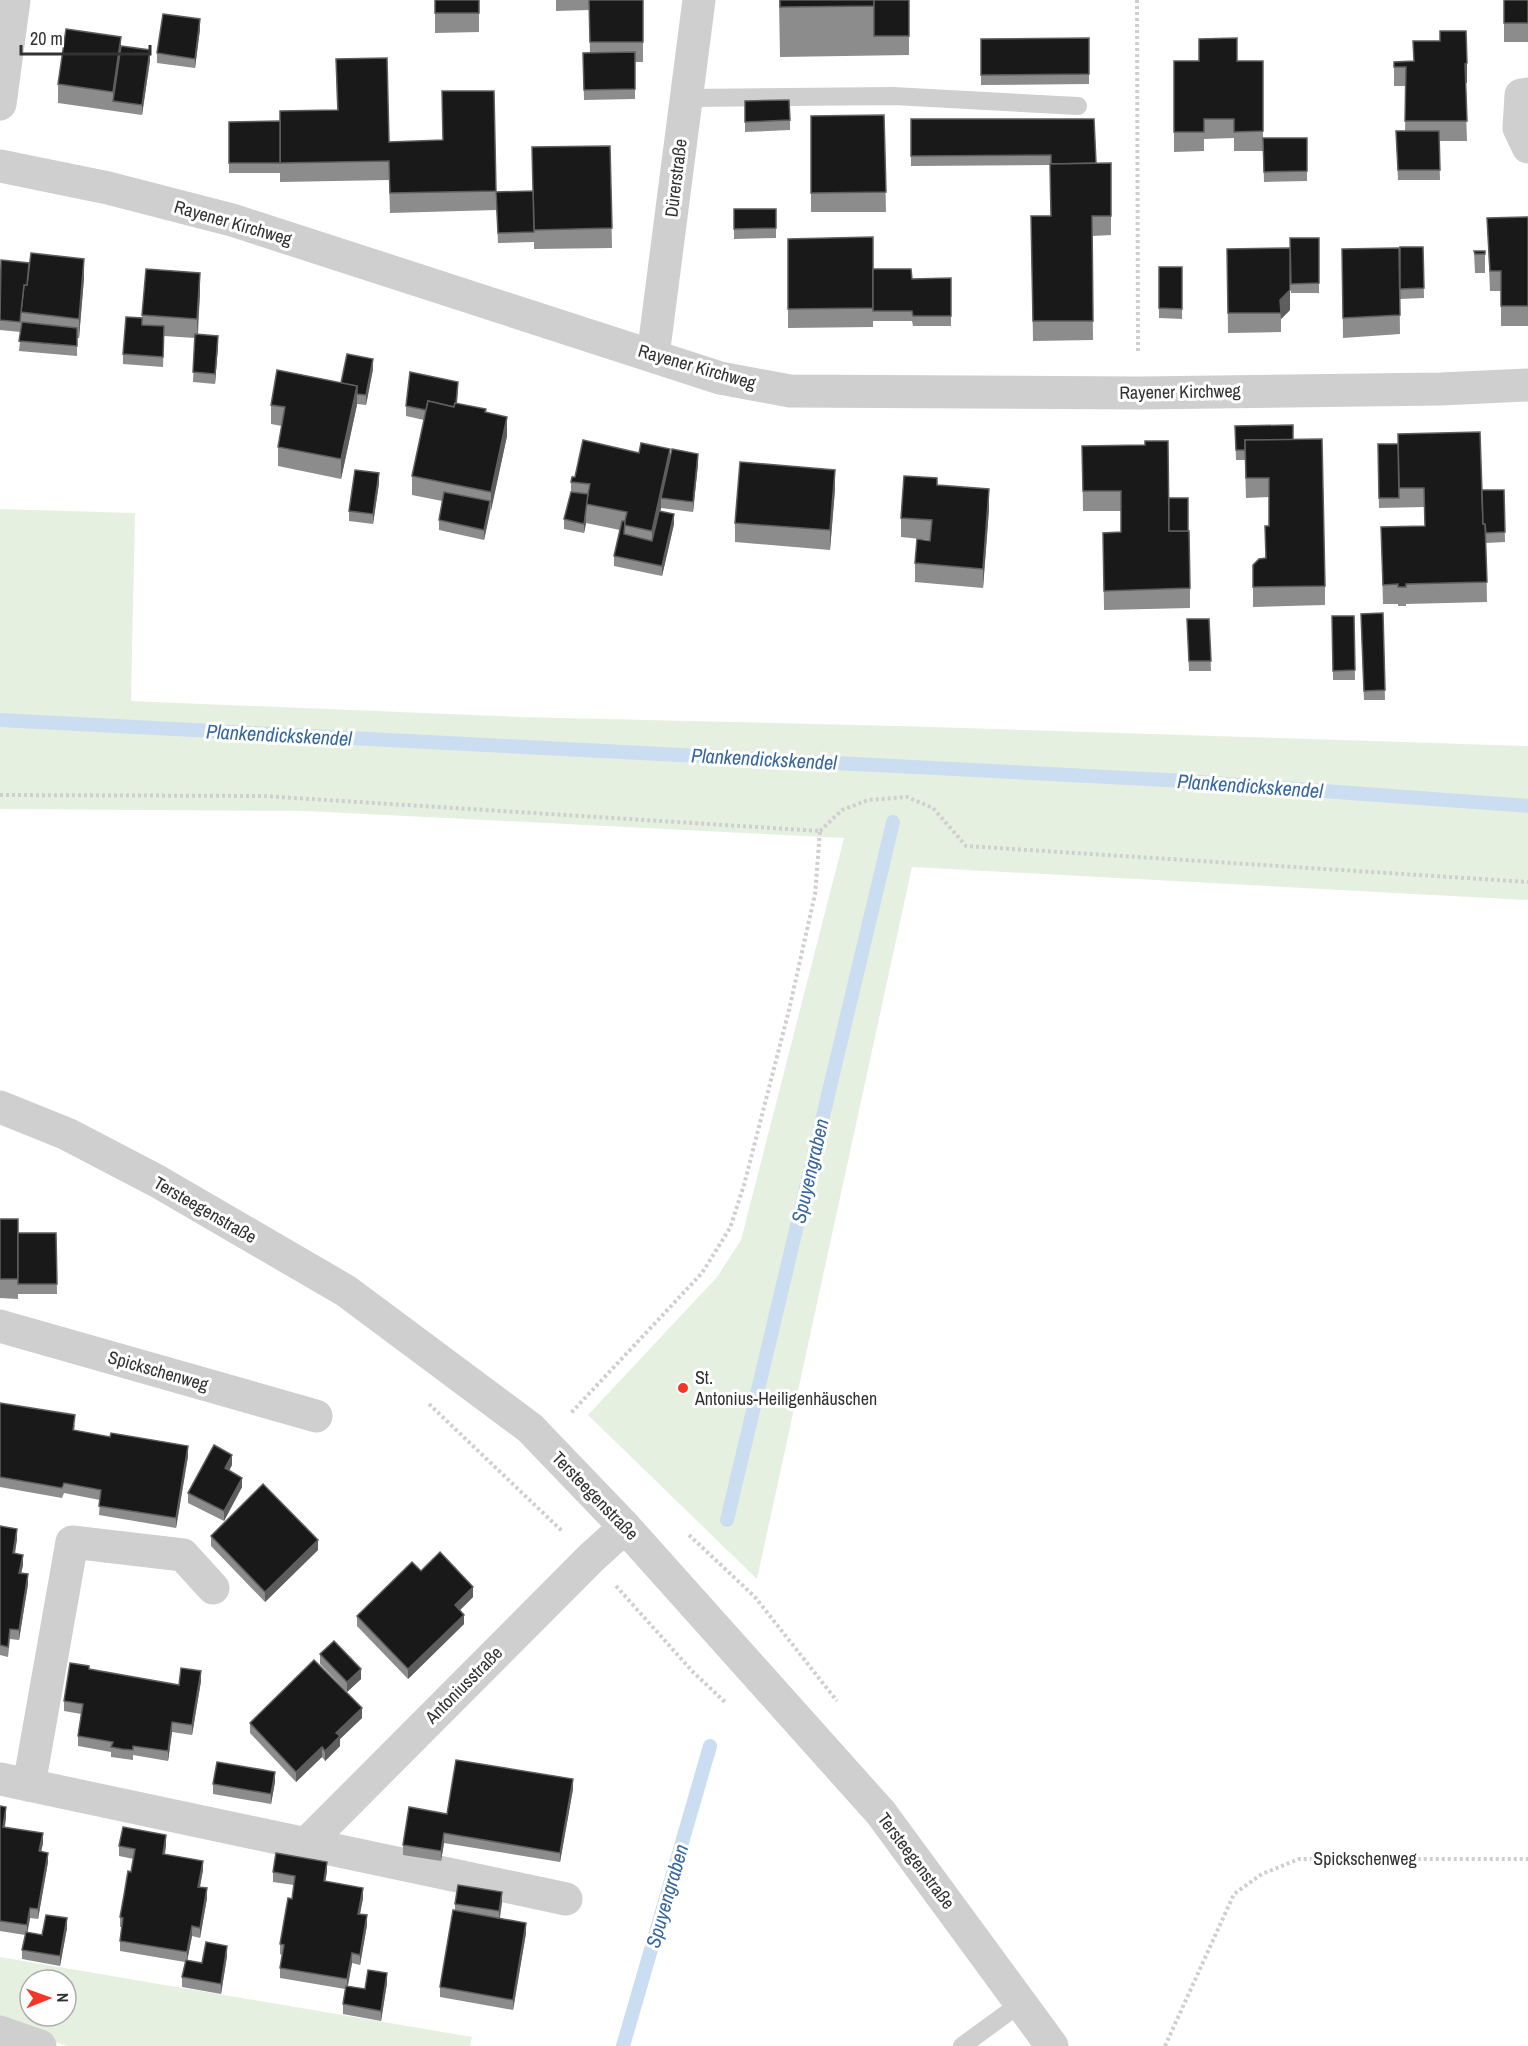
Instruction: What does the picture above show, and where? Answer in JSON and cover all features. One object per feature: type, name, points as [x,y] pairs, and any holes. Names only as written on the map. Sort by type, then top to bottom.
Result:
[{"type":"street","points":[[0,104],[14,0]]},
{"type":"street","name":"Dürerstraße","points":[[653,356],[699,0]]},
{"type":"street","points":[[1528,94],[1521,95],[1519,128],[1528,147]]},
{"type":"street","name":"Rayener Kirchweg","points":[[0,166],[108,188],[232,220],[720,378],[790,391],[1139,393],[1440,389],[1528,385]]},
{"type":"street","name":"Tersteegenstraße","points":[[0,1107],[67,1134],[157,1181],[346,1291],[530,1428],[625,1527],[881,1814],[1052,2046]]},
{"type":"street","name":"Spickschenweg","points":[[0,1326],[316,1416]]},
{"type":"street","name":"Antoniusstraße","points":[[304,1845],[591,1558],[625,1527]]},
{"type":"street","points":[[213,1588],[183,1555],[72,1542],[14,1782],[566,1899]]},
{"type":"street","points":[[0,2032],[40,2046]]},
{"type":"lane","points":[[686,98],[893,96],[1078,106]]},
{"type":"lane","points":[[962,2046],[1021,2003]]},
{"type":"path","points":[[1137,0],[1139,393]]},
{"type":"path","points":[[0,795],[263,796],[820,831]]},
{"type":"path","points":[[541,1439],[578,1407],[702,1273],[730,1228],[744,1185],[789,1010],[815,894],[820,831],[842,810],[868,800],[907,797],[933,808],[966,846],[1528,882]]},
{"type":"path","name":"Spickschenweg","points":[[1165,2046],[1234,1894],[1262,1874],[1299,1858],[1528,1859]]},
{"type":"green space","points":[[0,509],[135,513],[131,701],[521,717],[898,726],[1528,746],[1528,900],[912,867],[757,1579],[588,1415],[717,1277],[741,1240],[844,838],[307,811],[0,809]]},
{"type":"green space","points":[[0,1957],[65,1968],[18,1968],[18,2028],[78,2028],[78,1970],[472,2037],[470,2046],[67,2046],[0,2024]]},
{"type":"building","points":[[435,0],[479,0],[479,13],[435,13]]},
{"type":"building","points":[[589,0],[643,0],[643,42],[590,42]]},
{"type":"building","points":[[780,0],[874,0],[874,6],[780,7]]},
{"type":"building","points":[[874,0],[909,0],[909,36],[874,36]]},
{"type":"building","points":[[1504,0],[1528,0],[1528,23],[1504,23]]},
{"type":"building","points":[[163,14],[200,19],[195,59],[157,53]]},
{"type":"building","points":[[66,29],[121,37],[113,92],[58,84]]},
{"type":"building","points":[[1440,31],[1466,31],[1467,121],[1405,121],[1406,67],[1394,67],[1394,62],[1414,61],[1413,41],[1440,41]]},
{"type":"building","points":[[1089,38],[1089,74],[981,75],[981,39]]},
{"type":"building","points":[[1237,38],[1237,61],[1263,61],[1263,131],[1234,132],[1234,119],[1204,119],[1204,132],[1174,132],[1174,61],[1199,61],[1199,39]]},
{"type":"building","points":[[121,46],[150,50],[142,105],[113,101]]},
{"type":"building","points":[[635,52],[635,89],[584,90],[583,53]]},
{"type":"building","points":[[387,58],[389,142],[443,140],[442,91],[494,91],[496,191],[390,193],[389,161],[280,163],[280,111],[338,110],[336,59]]},
{"type":"building","points":[[789,100],[790,120],[745,122],[745,101]]},
{"type":"building","points":[[884,115],[886,192],[811,193],[811,116]]},
{"type":"building","points":[[911,119],[1094,119],[1096,163],[1051,164],[1051,155],[911,156]]},
{"type":"building","points":[[280,121],[280,163],[229,163],[229,122]]},
{"type":"building","points":[[1396,131],[1439,131],[1440,170],[1398,170]]},
{"type":"building","points":[[1263,138],[1307,138],[1307,171],[1264,172]]},
{"type":"building","points":[[610,146],[612,228],[534,230],[532,147]]},
{"type":"building","points":[[1111,163],[1111,216],[1092,216],[1093,321],[1033,321],[1031,216],[1051,216],[1050,164]]},
{"type":"building","points":[[533,191],[534,232],[498,233],[496,192]]},
{"type":"building","points":[[734,209],[776,209],[776,228],[734,229]]},
{"type":"building","points":[[1528,217],[1528,306],[1501,306],[1501,271],[1490,271],[1487,218]]},
{"type":"building","points":[[873,237],[873,308],[788,309],[788,239]]},
{"type":"building","points":[[1290,238],[1319,238],[1319,283],[1291,284]]},
{"type":"building","points":[[1400,247],[1423,247],[1424,288],[1400,289]]},
{"type":"building","points":[[1290,248],[1290,290],[1280,300],[1281,313],[1228,313],[1227,249]]},
{"type":"building","points":[[1399,248],[1400,315],[1343,318],[1342,249]]},
{"type":"building","points":[[1474,251],[1485,251],[1485,254],[1475,254]]},
{"type":"building","points":[[31,253],[84,259],[79,319],[21,312]]},
{"type":"building","points":[[1,260],[29,263],[20,322],[0,320]]},
{"type":"building","points":[[1159,267],[1182,267],[1182,309],[1159,308]]},
{"type":"building","points":[[146,269],[200,273],[197,319],[142,315]]},
{"type":"building","points":[[873,269],[911,269],[912,279],[951,278],[951,316],[913,316],[912,311],[873,311]]},
{"type":"building","points":[[126,317],[142,318],[142,325],[164,326],[163,357],[123,354]]},
{"type":"building","points":[[22,322],[77,328],[77,346],[19,341]]},
{"type":"building","points":[[195,334],[218,336],[215,374],[193,372]]},
{"type":"building","points":[[347,354],[373,359],[366,395],[357,394],[357,386],[341,383]]},
{"type":"building","points":[[277,370],[357,386],[341,459],[278,447],[285,407],[271,405]]},
{"type":"building","points":[[410,372],[458,382],[454,407],[428,401],[426,410],[406,406]]},
{"type":"building","points":[[428,401],[454,407],[455,403],[486,409],[485,412],[507,417],[491,492],[412,476]]},
{"type":"building","points":[[1293,425],[1293,440],[1245,440],[1245,450],[1236,450],[1235,426]]},
{"type":"building","points":[[1480,432],[1487,582],[1406,584],[1406,587],[1398,587],[1398,584],[1383,585],[1381,527],[1425,526],[1424,488],[1399,488],[1398,434]]},
{"type":"building","points":[[1322,439],[1325,586],[1253,587],[1253,565],[1259,559],[1266,558],[1265,526],[1269,526],[1269,478],[1246,478],[1245,440]]},
{"type":"building","points":[[583,440],[639,453],[641,443],[670,449],[652,531],[624,525],[627,512],[586,504],[590,484],[571,482],[572,477],[575,477]]},
{"type":"building","points":[[1145,441],[1168,441],[1169,531],[1189,531],[1190,588],[1104,591],[1103,533],[1121,532],[1121,491],[1083,491],[1082,446],[1145,445]]},
{"type":"building","points":[[1378,444],[1398,444],[1399,498],[1379,498]]},
{"type":"building","points":[[672,449],[698,454],[693,502],[661,498]]},
{"type":"building","points":[[740,462],[835,470],[830,530],[735,523]]},
{"type":"building","points":[[355,470],[379,473],[373,514],[349,511]]},
{"type":"building","points":[[904,476],[937,478],[937,485],[989,489],[983,569],[915,563],[917,539],[930,541],[932,520],[901,518]]},
{"type":"building","points":[[1482,490],[1504,490],[1505,532],[1486,533],[1485,524],[1483,524]]},
{"type":"building","points":[[444,492],[490,501],[484,530],[439,520]]},
{"type":"building","points":[[571,492],[588,494],[584,524],[564,519]]},
{"type":"building","points":[[1169,498],[1188,498],[1188,531],[1169,531]]},
{"type":"building","points":[[659,511],[674,514],[662,566],[614,556],[622,521],[625,521],[624,534],[652,541]]},
{"type":"building","points":[[1383,613],[1385,690],[1364,691],[1361,614]]},
{"type":"building","points":[[1332,616],[1354,616],[1355,670],[1333,671]]},
{"type":"building","points":[[1187,619],[1209,619],[1211,661],[1189,661]]},
{"type":"building","points":[[0,1219],[18,1219],[18,1279],[0,1279]]},
{"type":"building","points":[[18,1233],[56,1233],[57,1284],[18,1284]]},
{"type":"building","points":[[0,1403],[75,1415],[73,1430],[110,1437],[111,1433],[188,1446],[176,1518],[99,1506],[101,1490],[64,1483],[62,1488],[0,1477]]},
{"type":"building","points":[[214,1445],[232,1455],[225,1468],[242,1478],[224,1511],[188,1493]]},
{"type":"building","points":[[263,1484],[318,1540],[265,1592],[211,1536]]},
{"type":"building","points":[[0,1526],[17,1529],[13,1553],[23,1555],[19,1573],[28,1574],[19,1630],[10,1629],[8,1647],[0,1645]]},
{"type":"building","points":[[440,1552],[473,1587],[455,1605],[464,1615],[408,1669],[357,1616],[412,1562],[421,1571]]},
{"type":"building","points":[[334,1641],[361,1669],[347,1682],[320,1654]]},
{"type":"building","points":[[314,1660],[362,1708],[336,1733],[340,1736],[325,1751],[322,1747],[296,1772],[250,1723]]},
{"type":"building","points":[[70,1663],[89,1666],[89,1669],[179,1685],[181,1668],[201,1671],[192,1725],[172,1722],[168,1751],[133,1746],[133,1750],[122,1749],[111,1747],[113,1742],[78,1736],[83,1704],[64,1701]]},
{"type":"building","points":[[456,1760],[573,1779],[560,1853],[444,1833],[441,1851],[403,1845],[409,1807],[447,1814]]},
{"type":"building","points":[[217,1762],[275,1772],[271,1794],[213,1784]]},
{"type":"building","points":[[0,1806],[6,1807],[3,1827],[43,1833],[39,1851],[48,1853],[38,1909],[30,1908],[27,1925],[0,1921]]},
{"type":"building","points":[[123,1827],[166,1835],[163,1854],[203,1861],[198,1887],[207,1888],[200,1928],[192,1926],[187,1952],[120,1941],[123,1918],[120,1917],[128,1871],[131,1872],[135,1849],[119,1846]]},
{"type":"building","points":[[276,1853],[327,1862],[324,1881],[363,1888],[358,1914],[367,1915],[360,1955],[352,1953],[347,1979],[280,1968],[284,1945],[280,1944],[288,1898],[292,1899],[295,1876],[273,1872]]},
{"type":"building","points":[[458,1885],[502,1892],[499,1911],[455,1904]]},
{"type":"building","points":[[453,1910],[526,1923],[513,2000],[440,1987]]},
{"type":"building","points":[[46,1915],[67,1918],[60,1956],[22,1950],[26,1932],[42,1935]]},
{"type":"building","points":[[206,1942],[227,1946],[221,1984],[182,1977],[186,1960],[202,1963]]},
{"type":"building","points":[[368,1970],[387,1973],[381,2011],[343,2004],[346,1986],[365,1989]]},
{"type":"waterway","name":"Plankendickskendel","points":[[0,720],[1186,781],[1528,806]]},
{"type":"waterway","name":"Spuyengraben","points":[[727,1520],[893,822]]},
{"type":"waterway","name":"Spuyengraben","points":[[623,2046],[710,1746]]},
{"type":"place","name":"St. Antonius-Heiligenhäuschen","points":[[683,1388]]}]
